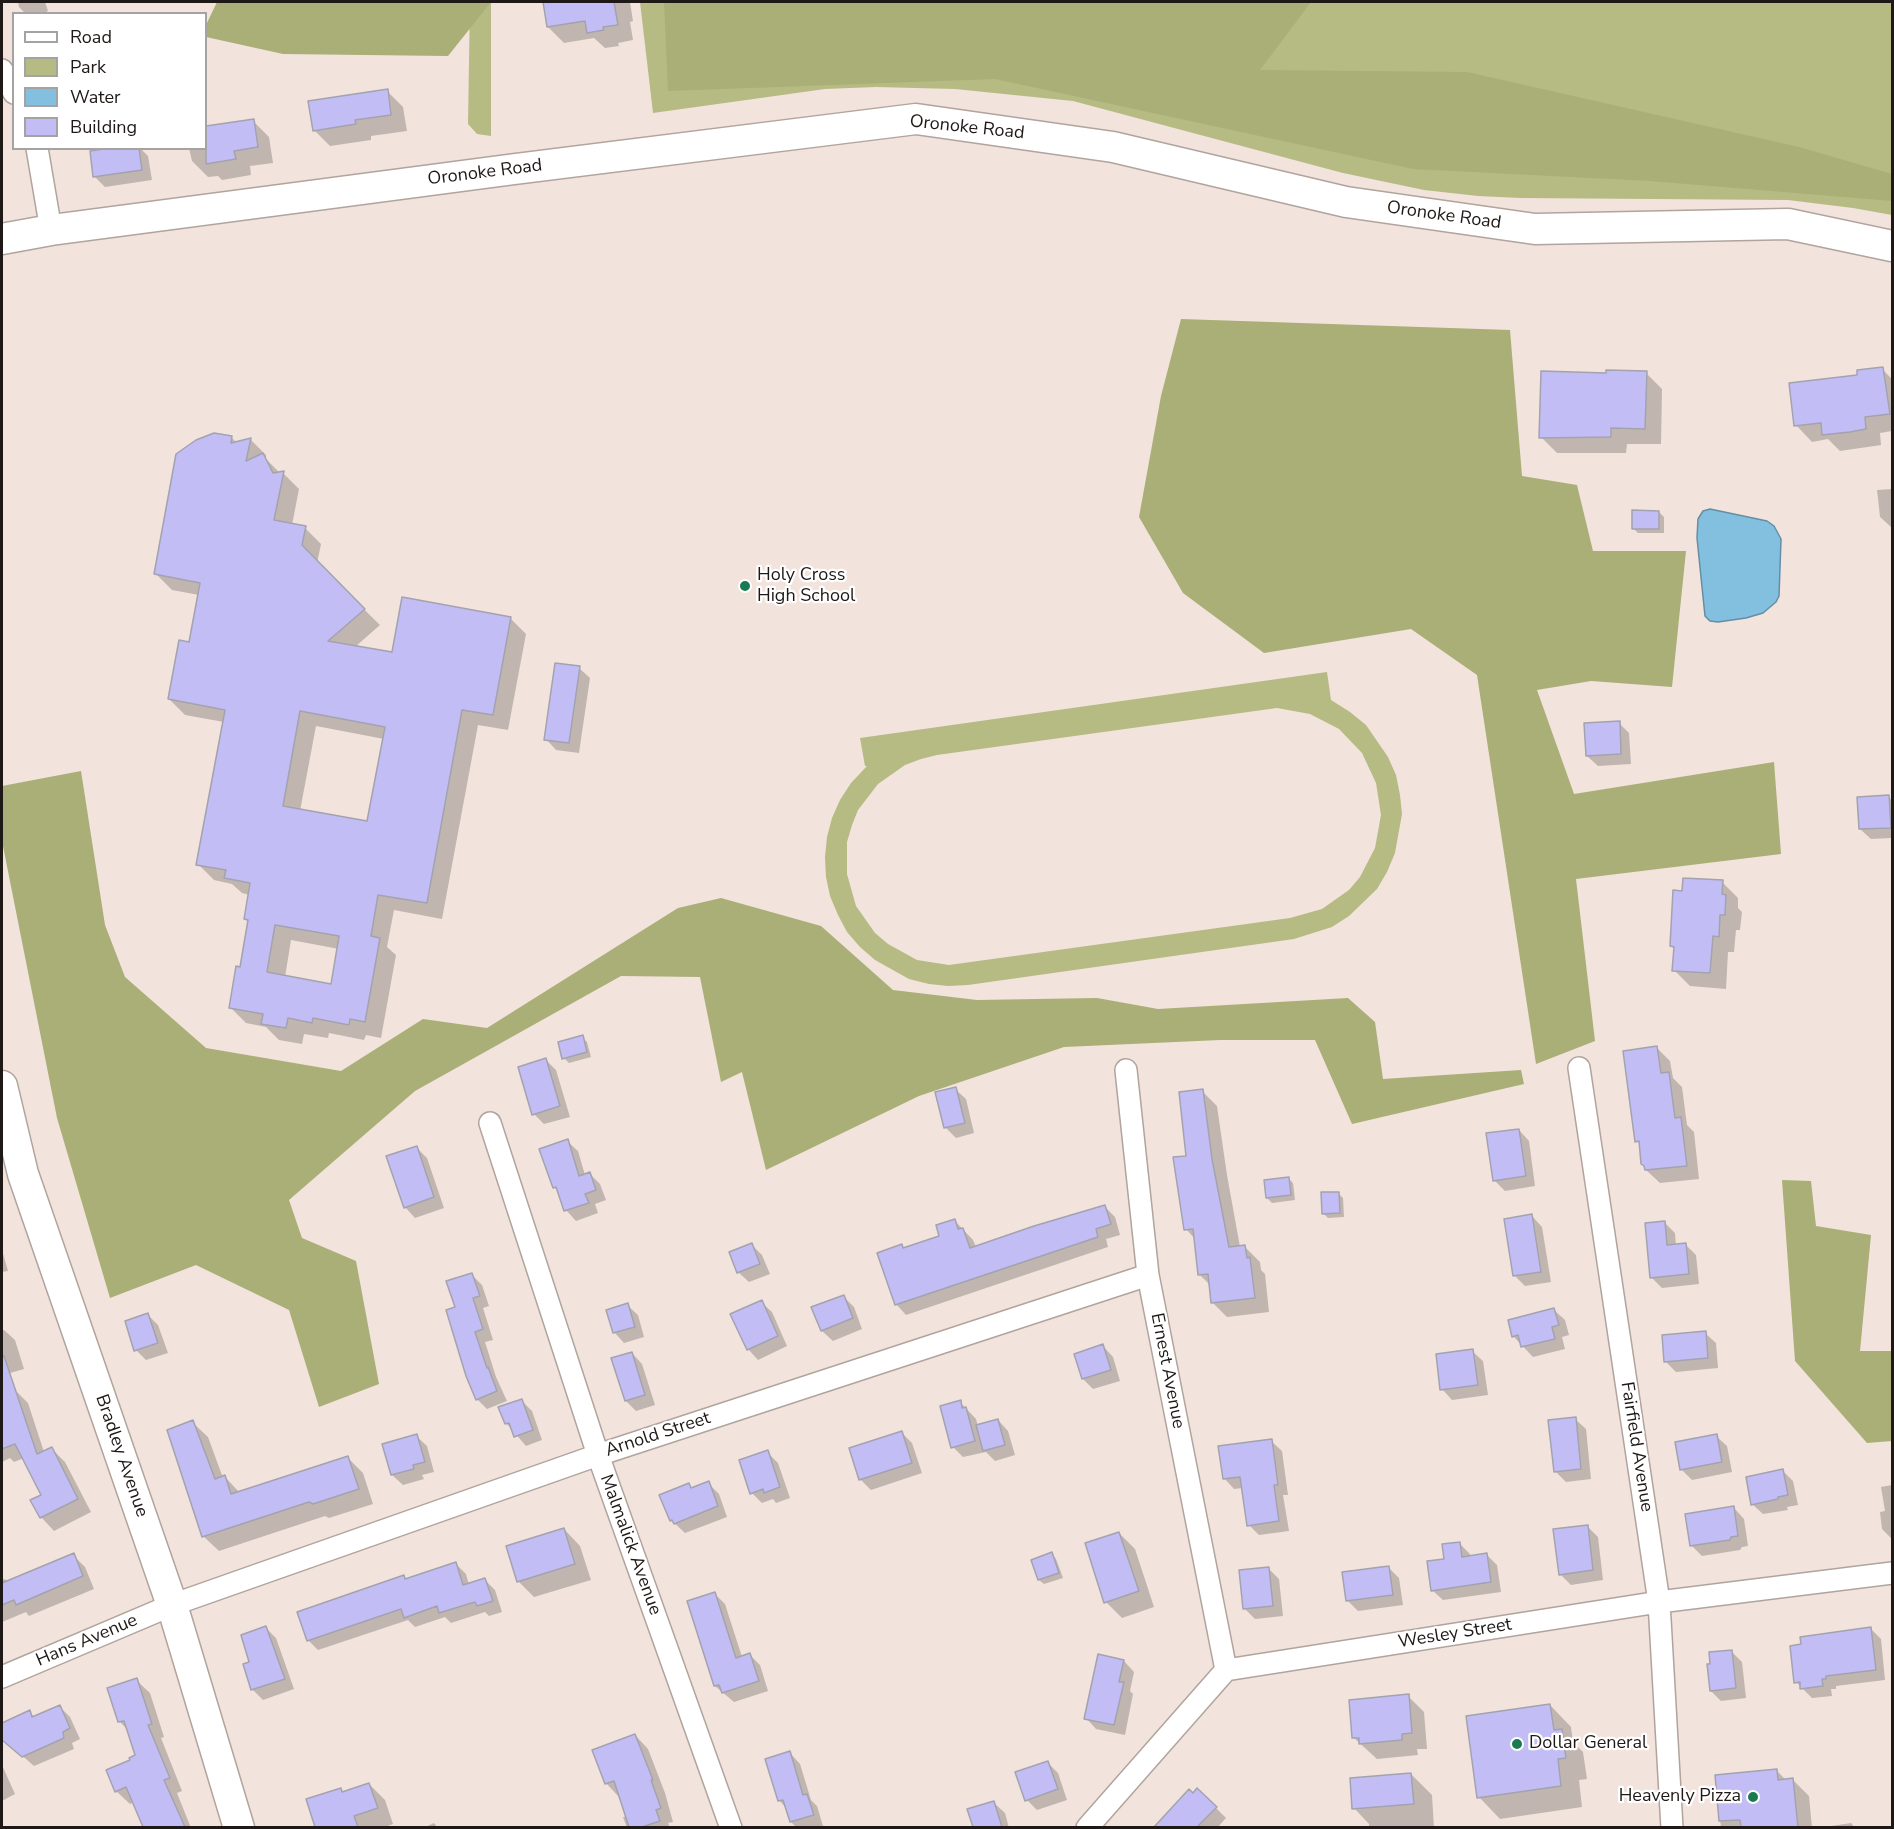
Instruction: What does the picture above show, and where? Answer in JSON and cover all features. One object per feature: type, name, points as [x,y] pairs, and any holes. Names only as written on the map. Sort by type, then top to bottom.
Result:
[{"type":"street","points":[[2,70],[12,89]]},
{"type":"street","name":"Oronoke Road","points":[[2,239],[51,230],[504,170],[916,119],[1113,147],[1346,201],[1535,229],[1788,224],[1893,246]]},
{"type":"street","points":[[37,150],[51,230]]},
{"type":"street","name":"Fairfield Avenue","points":[[1579,1068],[1659,1602],[1672,1827]]},
{"type":"street","name":"Ernest Avenue","points":[[1126,1070],[1148,1275],[1226,1670]]},
{"type":"street","name":"Bradley Avenue","points":[[2,1086],[23,1174],[172,1605],[239,1827]]},
{"type":"street","name":"Malmalick Avenue","points":[[490,1123],[598,1455],[731,1827]]},
{"type":"street","name":"Arnold Street","points":[[172,1605],[598,1455],[1148,1275]]},
{"type":"street","name":"Wesley Street","points":[[1226,1670],[1659,1602],[1893,1573]]},
{"type":"street","name":"Hans Avenue","points":[[2,1677],[172,1605]]},
{"type":"street","points":[[1087,1827],[1226,1670]]},
{"type":"green space","points":[[217,2],[491,2],[448,56],[283,54],[207,37],[207,23]]},
{"type":"green space","points":[[470,2],[491,2],[491,136],[477,134],[468,124]]},
{"type":"green space","points":[[640,2],[1892,2],[1892,215],[1788,200],[1521,198],[1424,190],[1343,173],[1073,101],[955,89],[876,87],[825,89],[653,113]]},
{"type":"green space","points":[[664,2],[1311,2],[1260,70],[1467,72],[1799,147],[1892,174],[1892,201],[1650,181],[1413,169],[995,79],[668,91]]},
{"type":"green space","points":[[1181,319],[1510,330],[1522,476],[1577,485],[1593,551],[1686,551],[1672,687],[1591,681],[1537,690],[1574,794],[1774,762],[1781,854],[1576,879],[1595,1041],[1536,1064],[1477,675],[1411,629],[1264,653],[1183,593],[1139,517],[1161,396]]},
{"type":"green space","points":[[1327,672],[1331,700],[1366,725],[1388,757],[1396,775],[1402,814],[1395,853],[1377,889],[1349,916],[1332,927],[1294,939],[968,985],[929,984],[909,979],[875,960],[860,947],[847,932],[830,896],[826,877],[827,837],[840,800],[851,783],[867,766],[865,766],[860,738]],"holes":[[[1277,708],[1310,714],[1339,729],[1362,753],[1376,783],[1381,815],[1375,848],[1360,877],[1349,890],[1322,909],[1290,918],[949,965],[917,960],[888,944],[875,933],[856,906],[847,874],[847,842],[852,825],[858,810],[878,784],[905,765],[937,755]]]},
{"type":"green space","points":[[81,771],[105,925],[125,977],[206,1048],[341,1071],[423,1019],[487,1028],[678,908],[721,898],[821,926],[893,990],[977,1000],[1097,998],[1158,1009],[1348,998],[1375,1022],[1383,1079],[1521,1070],[1524,1084],[1352,1124],[1315,1040],[1220,1040],[1064,1047],[919,1096],[766,1170],[742,1072],[721,1082],[700,977],[621,976],[415,1091],[289,1200],[302,1238],[356,1261],[379,1384],[319,1407],[289,1310],[196,1265],[110,1298],[57,1118],[2,841],[2,786]]},
{"type":"green space","points":[[1782,1180],[1811,1181],[1816,1226],[1871,1235],[1860,1351],[1892,1351],[1892,1441],[1867,1443],[1795,1361]]},
{"type":"water","points":[[1710,509],[1767,521],[1774,526],[1781,539],[1779,596],[1776,602],[1763,613],[1718,622],[1710,621],[1705,616],[1697,538],[1698,519],[1703,511]]},
{"type":"building","points":[[543,2],[614,2],[618,25],[603,27],[604,30],[587,33],[585,21],[547,27]]},
{"type":"building","points":[[388,89],[391,115],[355,120],[356,124],[313,131],[308,101]]},
{"type":"building","points":[[254,119],[258,147],[234,151],[236,159],[206,164],[207,126]]},
{"type":"building","points":[[139,150],[142,170],[93,177],[90,151]]},
{"type":"building","points":[[1883,367],[1890,414],[1865,417],[1866,429],[1850,432],[1822,435],[1821,423],[1794,426],[1789,383],[1857,375],[1857,370]]},
{"type":"building","points":[[1606,370],[1647,371],[1645,429],[1611,428],[1611,437],[1539,438],[1541,371],[1606,373]]},
{"type":"building","points":[[214,433],[232,436],[231,443],[251,438],[246,461],[263,453],[273,473],[284,471],[274,520],[306,526],[302,545],[365,609],[328,641],[392,652],[402,597],[511,617],[493,715],[462,710],[427,903],[378,895],[371,936],[380,938],[365,1022],[350,1019],[349,1025],[313,1018],[312,1023],[288,1018],[286,1028],[261,1024],[263,1014],[229,1008],[236,966],[240,967],[248,920],[244,919],[250,883],[224,878],[226,870],[196,865],[225,710],[168,699],[179,640],[189,642],[200,583],[154,574],[176,454],[196,440]],"holes":[[[300,711],[385,727],[367,821],[283,806]],[[275,925],[339,936],[331,984],[267,972]]]},
{"type":"building","points":[[1632,510],[1659,511],[1659,529],[1632,529]]},
{"type":"building","points":[[555,663],[580,666],[569,743],[544,740]]},
{"type":"building","points":[[1620,721],[1621,754],[1586,756],[1584,723]]},
{"type":"building","points":[[1889,795],[1891,828],[1859,829],[1857,797]]},
{"type":"building","points":[[1683,878],[1723,880],[1722,894],[1726,895],[1725,915],[1720,915],[1719,937],[1713,936],[1710,973],[1672,971],[1674,947],[1670,946],[1673,890],[1682,891]]},
{"type":"building","points":[[583,1035],[587,1052],[562,1059],[558,1042]]},
{"type":"building","points":[[1657,1046],[1661,1073],[1669,1072],[1675,1118],[1681,1117],[1687,1166],[1645,1170],[1641,1164],[1639,1141],[1635,1142],[1623,1051]]},
{"type":"building","points":[[546,1058],[560,1106],[532,1115],[518,1067]]},
{"type":"building","points":[[956,1087],[965,1123],[944,1128],[935,1092]]},
{"type":"building","points":[[1203,1089],[1212,1159],[1229,1247],[1245,1245],[1247,1258],[1250,1257],[1255,1298],[1211,1303],[1208,1274],[1198,1275],[1193,1229],[1184,1230],[1173,1157],[1186,1156],[1179,1092]]},
{"type":"building","points":[[1519,1129],[1526,1176],[1493,1181],[1486,1133]]},
{"type":"building","points":[[568,1139],[579,1176],[590,1172],[596,1190],[585,1194],[589,1203],[564,1211],[539,1149]]},
{"type":"building","points":[[417,1146],[434,1197],[404,1208],[386,1156]]},
{"type":"building","points":[[1289,1177],[1291,1195],[1266,1198],[1264,1180]]},
{"type":"building","points":[[1321,1192],[1339,1192],[1340,1213],[1322,1214]]},
{"type":"building","points":[[1105,1205],[1111,1224],[1096,1229],[1098,1237],[895,1305],[877,1253],[902,1244],[903,1248],[939,1236],[936,1225],[955,1219],[958,1229],[963,1228],[970,1248]]},
{"type":"building","points":[[1532,1214],[1541,1272],[1513,1276],[1504,1219]]},
{"type":"building","points":[[1665,1221],[1667,1245],[1686,1243],[1689,1274],[1650,1278],[1645,1223]]},
{"type":"building","points":[[752,1243],[760,1264],[737,1273],[729,1252]]},
{"type":"building","points":[[472,1273],[480,1296],[473,1298],[483,1329],[475,1332],[497,1391],[476,1400],[466,1376],[446,1310],[455,1307],[446,1281]]},
{"type":"building","points":[[844,1295],[853,1318],[821,1331],[811,1307]]},
{"type":"building","points":[[762,1300],[778,1336],[747,1350],[730,1314]]},
{"type":"building","points":[[628,1303],[635,1327],[613,1333],[606,1310]]},
{"type":"building","points":[[1554,1308],[1559,1325],[1552,1327],[1555,1339],[1521,1347],[1518,1335],[1512,1337],[1508,1320]]},
{"type":"building","points":[[148,1313],[158,1343],[134,1351],[125,1321]]},
{"type":"building","points":[[1706,1331],[1708,1358],[1664,1362],[1662,1335]]},
{"type":"building","points":[[1103,1344],[1111,1370],[1082,1379],[1074,1354]]},
{"type":"building","points":[[1473,1349],[1478,1385],[1440,1390],[1436,1354]]},
{"type":"building","points":[[632,1352],[645,1395],[625,1401],[611,1358]]},
{"type":"building","points":[[4,1356],[37,1454],[52,1447],[78,1499],[40,1518],[30,1500],[41,1495],[15,1444],[2,1449],[2,1357]]},
{"type":"building","points":[[522,1399],[533,1430],[514,1437],[509,1423],[505,1424],[498,1407]]},
{"type":"building","points":[[961,1400],[962,1408],[966,1407],[975,1441],[951,1448],[940,1406]]},
{"type":"building","points":[[1576,1417],[1581,1469],[1554,1472],[1548,1420]]},
{"type":"building","points":[[998,1419],[1005,1445],[983,1451],[976,1425]]},
{"type":"building","points":[[193,1420],[215,1479],[225,1475],[231,1494],[348,1456],[359,1489],[313,1504],[309,1502],[202,1537],[167,1430]]},
{"type":"building","points":[[902,1431],[912,1463],[859,1480],[849,1448]]},
{"type":"building","points":[[417,1434],[425,1462],[413,1465],[414,1469],[391,1475],[382,1444]]},
{"type":"building","points":[[1717,1434],[1722,1462],[1680,1470],[1675,1442]]},
{"type":"building","points":[[1272,1439],[1278,1485],[1274,1485],[1279,1521],[1247,1526],[1240,1477],[1223,1479],[1218,1446]]},
{"type":"building","points":[[768,1450],[780,1487],[764,1493],[763,1489],[750,1494],[739,1460]]},
{"type":"building","points":[[1783,1469],[1788,1495],[1751,1505],[1746,1477]]},
{"type":"building","points":[[709,1481],[718,1506],[674,1524],[672,1520],[670,1521],[659,1495],[689,1483],[691,1488]]},
{"type":"building","points":[[1734,1506],[1738,1536],[1731,1537],[1730,1540],[1690,1546],[1685,1514]]},
{"type":"building","points":[[1588,1525],[1593,1570],[1559,1575],[1553,1529]]},
{"type":"building","points":[[564,1528],[575,1564],[517,1582],[506,1546]]},
{"type":"building","points":[[1119,1532],[1139,1591],[1104,1603],[1085,1543]]},
{"type":"building","points":[[1460,1542],[1462,1557],[1487,1553],[1491,1582],[1431,1591],[1427,1561],[1444,1559],[1442,1544]]},
{"type":"building","points":[[1052,1552],[1059,1573],[1038,1580],[1031,1560]]},
{"type":"building","points":[[74,1553],[83,1576],[16,1605],[14,1600],[2,1605],[2,1583]]},
{"type":"building","points":[[456,1562],[463,1585],[485,1578],[493,1601],[477,1606],[475,1602],[439,1613],[437,1606],[404,1618],[401,1609],[307,1641],[297,1612],[404,1575],[405,1579]]},
{"type":"building","points":[[1389,1566],[1393,1595],[1346,1601],[1342,1572]]},
{"type":"building","points":[[1269,1567],[1273,1606],[1243,1609],[1239,1570]]},
{"type":"building","points":[[715,1592],[736,1658],[750,1653],[759,1681],[722,1693],[719,1685],[714,1686],[687,1601]]},
{"type":"building","points":[[266,1626],[285,1679],[251,1690],[243,1664],[249,1662],[241,1635]]},
{"type":"building","points":[[1871,1627],[1876,1670],[1826,1676],[1826,1679],[1822,1679],[1823,1686],[1800,1689],[1800,1682],[1794,1683],[1790,1646],[1801,1644],[1800,1637]]},
{"type":"building","points":[[1732,1650],[1736,1688],[1710,1691],[1707,1664],[1710,1664],[1709,1652]]},
{"type":"building","points":[[1098,1654],[1124,1660],[1119,1682],[1124,1682],[1114,1725],[1084,1719]]},
{"type":"building","points":[[137,1678],[152,1724],[148,1725],[170,1778],[164,1780],[185,1827],[143,1827],[126,1787],[115,1792],[106,1770],[130,1760],[129,1758],[135,1755],[124,1721],[118,1722],[107,1688]]},
{"type":"building","points":[[1409,1694],[1412,1733],[1402,1734],[1402,1740],[1359,1744],[1359,1738],[1352,1738],[1349,1700]]},
{"type":"building","name":"Dollar General","points":[[1550,1704],[1554,1730],[1562,1729],[1566,1758],[1558,1759],[1561,1786],[1477,1798],[1466,1716]]},
{"type":"building","points":[[60,1705],[70,1728],[63,1732],[64,1738],[22,1757],[2,1740],[2,1723],[30,1710],[32,1717]]},
{"type":"building","points":[[635,1734],[661,1808],[656,1810],[660,1821],[642,1827],[629,1827],[614,1781],[605,1784],[592,1750]]},
{"type":"building","points":[[790,1751],[803,1795],[807,1794],[814,1815],[790,1822],[783,1800],[778,1801],[765,1759]]},
{"type":"building","points":[[1048,1761],[1058,1789],[1025,1801],[1015,1772]]},
{"type":"building","points":[[1777,1769],[1778,1780],[1793,1778],[1798,1827],[1741,1827],[1740,1820],[1719,1821],[1715,1775]]},
{"type":"building","points":[[1411,1773],[1414,1804],[1352,1809],[1350,1778]]},
{"type":"building","points":[[369,1783],[378,1808],[354,1816],[358,1827],[315,1827],[306,1799],[341,1788],[342,1792]]},
{"type":"building","points":[[1197,1788],[1217,1807],[1197,1827],[1154,1827],[1189,1789],[1193,1793]]},
{"type":"building","points":[[994,1801],[1002,1827],[973,1827],[967,1809]]},
{"type":"place","name":"Holy Cross High School","points":[[745,586]]},
{"type":"place","name":"Dollar General","points":[[1517,1744]]},
{"type":"place","name":"Heavenly Pizza","points":[[1753,1797]]}]
